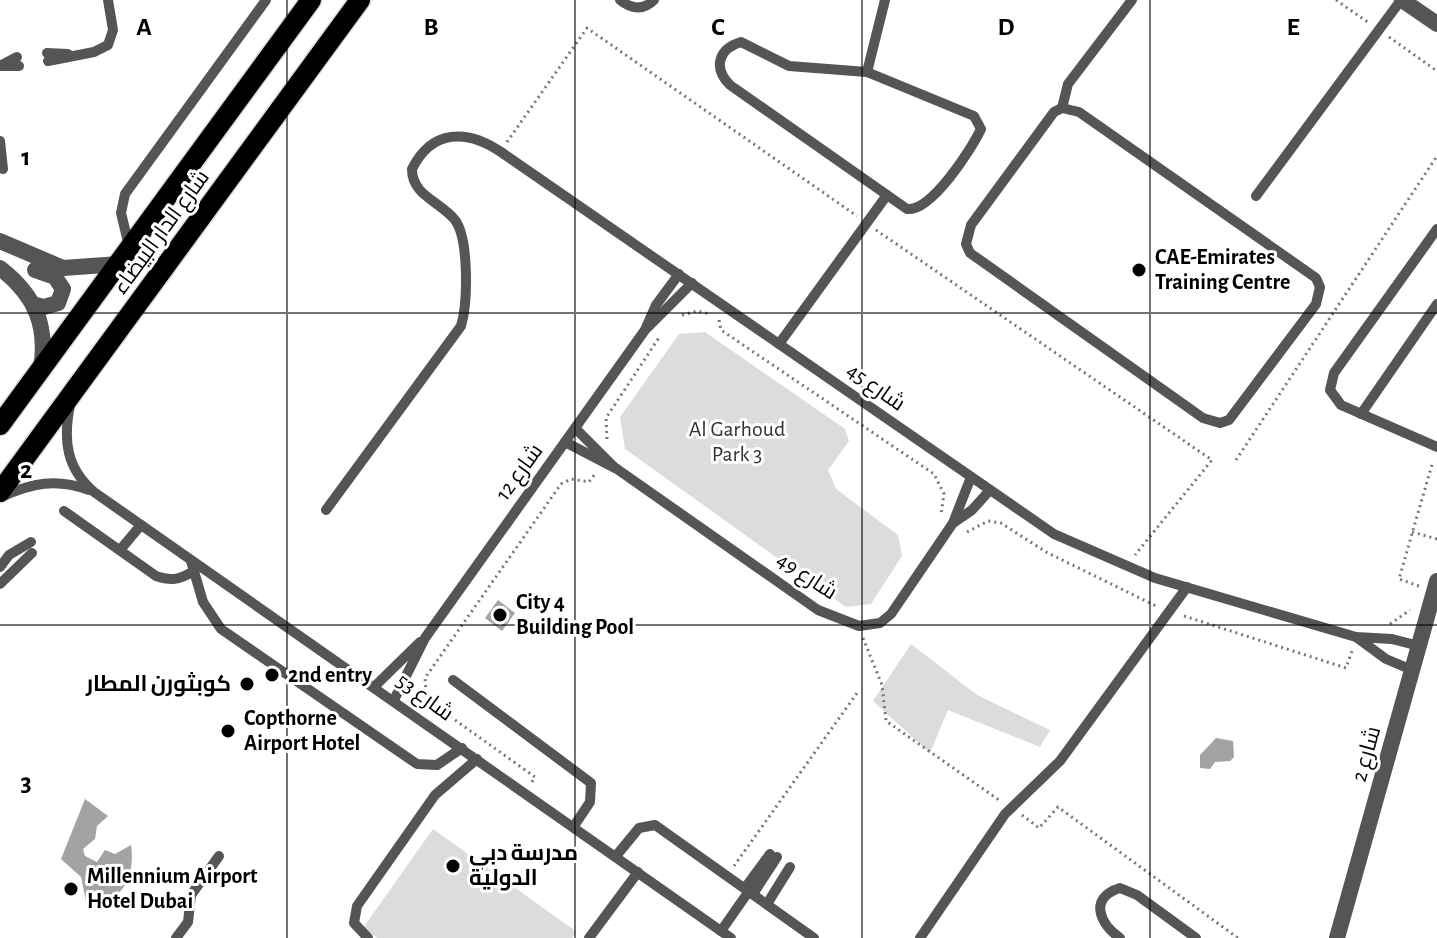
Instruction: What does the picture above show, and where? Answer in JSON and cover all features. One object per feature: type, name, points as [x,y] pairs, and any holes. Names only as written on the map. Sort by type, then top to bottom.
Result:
[{"type":"main road","name":"شارع الدار البيضاء","points":[[0,425],[311,0]]},
{"type":"main road","name":"شارع الدار البيضاء","points":[[0,495],[360,0]]},
{"type":"street","points":[[1408,2],[1437,24]]},
{"type":"street","points":[[0,242],[63,268],[124,257]]},
{"type":"street","points":[[0,242],[20,261],[60,282],[62,297],[58,303],[52,307],[36,305]]},
{"type":"street","points":[[0,268],[36,305],[43,337],[41,369]]},
{"type":"street","name":"شارع 2","points":[[1337,938],[1437,581]]},
{"type":"lane","points":[[48,57],[94,52],[108,45],[113,30],[108,0]]},
{"type":"lane","points":[[124,257],[121,213],[125,194],[266,0]]},
{"type":"lane","points":[[620,0],[633,8],[654,0]]},
{"type":"lane","points":[[867,72],[885,0]]},
{"type":"lane","points":[[1062,108],[1079,112],[1316,278],[1320,287],[1316,304],[1229,420],[1211,422],[1203,418],[970,253],[966,244],[971,225],[1054,112],[1062,108],[1068,84],[1132,0]]},
{"type":"lane","points":[[1256,196],[1408,2]]},
{"type":"lane","points":[[741,42],[789,66],[867,72],[974,116],[980,123],[979,133],[923,208],[907,209],[887,195],[730,85],[722,77],[719,65],[721,54],[730,45],[741,42]]},
{"type":"lane","points":[[0,66],[18,62]]},
{"type":"lane","name":"شارع 45","points":[[326,510],[454,338],[466,311],[461,233],[452,216],[415,186],[412,169],[425,148],[447,136],[476,137],[1054,534],[1125,567],[1187,587],[1356,637],[1392,639],[1419,646]]},
{"type":"lane","points":[[0,141],[3,169]]},
{"type":"lane","points":[[779,344],[887,195]]},
{"type":"lane","points":[[1437,229],[1330,381],[1333,399],[1437,447]]},
{"type":"lane","name":"شارع 12","points":[[645,330],[656,305],[679,274]]},
{"type":"lane","name":"شارع 12","points":[[394,700],[425,638],[645,330],[692,283]]},
{"type":"lane","points":[[1361,414],[1432,321],[1437,304]]},
{"type":"lane","name":"شارع 53","points":[[72,395],[65,430],[69,458],[83,483],[192,566],[375,686],[731,938]]},
{"type":"lane","points":[[575,428],[605,461]]},
{"type":"lane","points":[[565,442],[605,461]]},
{"type":"lane","name":"شارع 49","points":[[605,461],[818,610],[859,626]]},
{"type":"lane","points":[[859,626],[880,623],[891,614],[953,523],[971,477]]},
{"type":"lane","name":"شارع 53","points":[[0,495],[42,482],[69,483],[94,492]]},
{"type":"lane","points":[[953,523],[972,510],[990,490]]},
{"type":"lane","points":[[64,511],[168,580],[181,579],[192,566],[211,616],[234,639],[408,759],[426,766],[437,765],[462,748]]},
{"type":"lane","points":[[120,550],[141,525]]},
{"type":"lane","points":[[0,567],[9,555],[32,547],[0,584]]},
{"type":"lane","points":[[920,938],[1010,808],[1060,761],[1187,587]]},
{"type":"lane","name":"شارع 45","points":[[1356,637],[1386,659],[1412,670]]},
{"type":"lane","name":"شارع 12","points":[[375,686],[425,638]]},
{"type":"lane","points":[[453,680],[591,783],[590,802],[574,826]]},
{"type":"lane","points":[[368,938],[354,923],[357,906],[435,795],[477,759]]},
{"type":"lane","points":[[616,856],[639,828],[655,825],[814,938]]},
{"type":"lane","points":[[176,938],[188,922],[191,895],[219,856]]},
{"type":"lane","points":[[721,931],[773,856]]},
{"type":"lane","points":[[767,904],[790,867]]},
{"type":"lane","points":[[589,938],[638,872]]},
{"type":"lane","points":[[1120,938],[1104,925],[1099,907],[1110,891],[1120,888],[1137,895],[1196,938]]},
{"type":"path","points":[[501,152],[587,28],[1212,460],[1125,567]]},
{"type":"path","points":[[1236,460],[1437,156]]},
{"type":"path","points":[[679,316],[697,311],[714,316],[721,322],[721,330],[934,474],[944,494],[939,513],[968,533],[981,523],[1001,523],[1109,586],[1169,611],[1346,668],[1356,637]]},
{"type":"path","points":[[525,792],[535,777],[434,705],[426,692],[425,678],[561,484],[571,479],[589,482],[614,449],[604,434],[606,418],[665,329]]},
{"type":"path","points":[[1417,595],[1420,586],[1399,579],[1437,447]]},
{"type":"path","points":[[1412,532],[1437,539]]},
{"type":"path","points":[[1388,625],[1404,616],[1414,603]]},
{"type":"path","points":[[859,626],[882,685],[886,721],[1039,828],[1058,807],[1238,938]]},
{"type":"path","points":[[727,875],[857,693]]},
{"type":"green space","name":"Al Garhoud Park 3","points":[[705,332],[845,429],[849,441],[828,470],[836,489],[898,535],[902,556],[871,604],[846,607],[625,449],[620,417],[679,334]]},
{"type":"green space","points":[[911,644],[977,695],[1050,730],[1040,747],[948,710],[930,753],[873,701]]},
{"type":"green space","points":[[433,829],[577,932],[572,938],[377,938],[363,928]]},
{"type":"shaded area","name":"City 4 Building Pool","points":[[498,600],[515,613],[502,631],[485,618]]},
{"type":"shaded area","points":[[1216,738],[1233,741],[1234,757],[1230,761],[1215,762],[1210,769],[1200,768],[1200,755]]},
{"type":"shaded area","points":[[85,799],[108,816],[97,826],[95,839],[83,849],[85,856],[97,862],[105,850],[115,854],[131,845],[131,868],[124,887],[117,895],[98,902],[86,901],[81,877],[61,859]]},
{"type":"place","name":"CAE-Emirates Training Centre","points":[[1139,270]]},
{"type":"place","name":"City 4 Building Pool","points":[[500,615]]},
{"type":"place","name":"2nd entry","points":[[272,675]]},
{"type":"place","name":"كوبثورن المطار","points":[[247,684]]},
{"type":"place","name":"Copthorne Airport Hotel","points":[[228,731]]},
{"type":"place","name":"مدرسة دبي الدولية","points":[[453,866]]},
{"type":"place","name":"Millennium Airport Hotel Dubai","points":[[71,889]]}]
